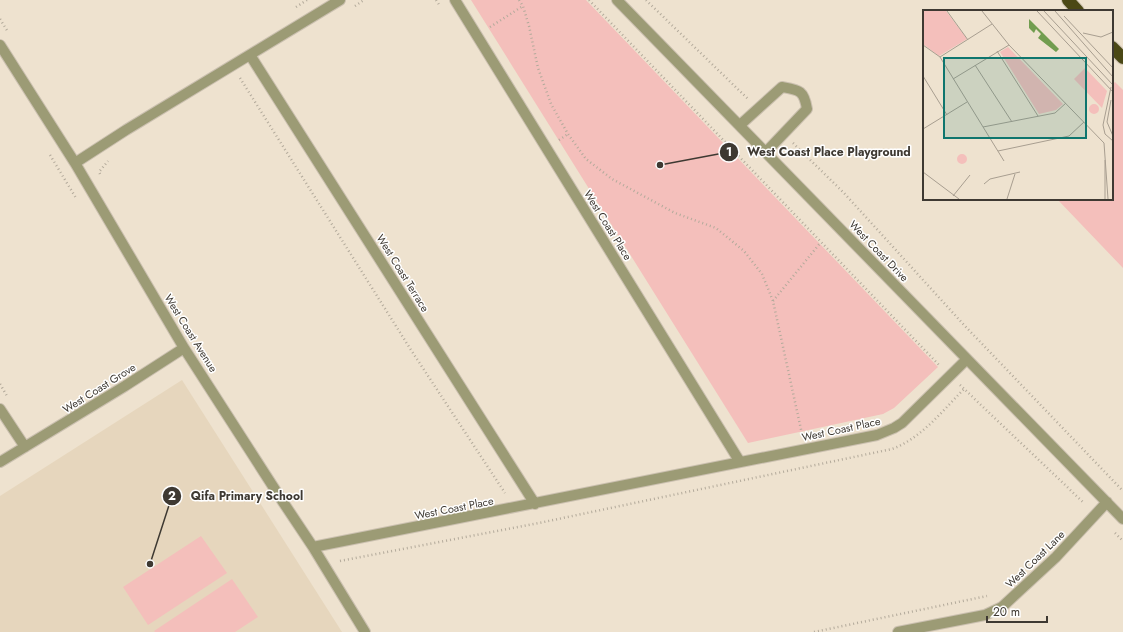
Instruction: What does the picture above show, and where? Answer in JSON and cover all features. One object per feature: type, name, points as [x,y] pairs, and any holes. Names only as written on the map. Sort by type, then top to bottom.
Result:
[{"type":"highway","points":[[1068,0],[1077,10]]},
{"type":"highway","points":[[1113,48],[1123,58]]},
{"type":"street","points":[[74,164],[126,130],[340,0]]},
{"type":"street","name":"West Coast Place","points":[[455,0],[740,462]]},
{"type":"street","name":"West Coast Drive","points":[[618,0],[1123,519]]},
{"type":"street","name":"West Coast Avenue","points":[[0,45],[74,164],[184,348],[313,548],[365,632]]},
{"type":"street","name":"West Coast Terrace","points":[[250,55],[535,504]]},
{"type":"street","points":[[740,125],[782,87],[797,89],[805,97],[807,109],[766,152]]},
{"type":"street","name":"West Coast Grove","points":[[0,462],[125,386],[184,348]]},
{"type":"street","name":"West Coast Place","points":[[313,548],[878,435],[902,423],[967,359]]},
{"type":"street","points":[[0,409],[25,446]]},
{"type":"street","name":"West Coast Lane","points":[[898,632],[985,615],[1002,607],[1056,557],[1107,502]]},
{"type":"path","points":[[519,0],[523,6],[538,68],[551,104],[568,134],[586,159],[612,179],[675,213],[716,228],[744,251],[762,274],[773,300],[802,435]]},
{"type":"path","points":[[589,0],[950,376],[965,388],[1096,514]]},
{"type":"path","points":[[646,0],[758,108]]},
{"type":"path","points":[[486,30],[523,6]]},
{"type":"path","points":[[239,77],[411,350],[506,496]]},
{"type":"path","points":[[556,142],[568,134]]},
{"type":"path","points":[[784,134],[844,193],[964,325],[1123,491]]},
{"type":"path","points":[[773,300],[821,242]]},
{"type":"path","points":[[814,632],[992,594]]},
{"type":"shaded area","points":[[471,0],[586,0],[938,367],[894,408],[883,414],[748,443]]},
{"type":"shaded area","points":[[1115,82],[1123,90],[1123,268],[1058,200],[1113,200],[1113,84]]},
{"type":"shaded area","points":[[182,380],[342,632],[0,632],[0,496]]},
{"type":"shaded area","points":[[201,536],[227,573],[148,625],[123,587]]},
{"type":"shaded area","points":[[232,579],[258,617],[235,632],[154,631]]},
{"type":"place","name":"West Coast Place Playground","points":[[660,165]]},
{"type":"place","name":"Qifa Primary School","points":[[150,564]]}]
